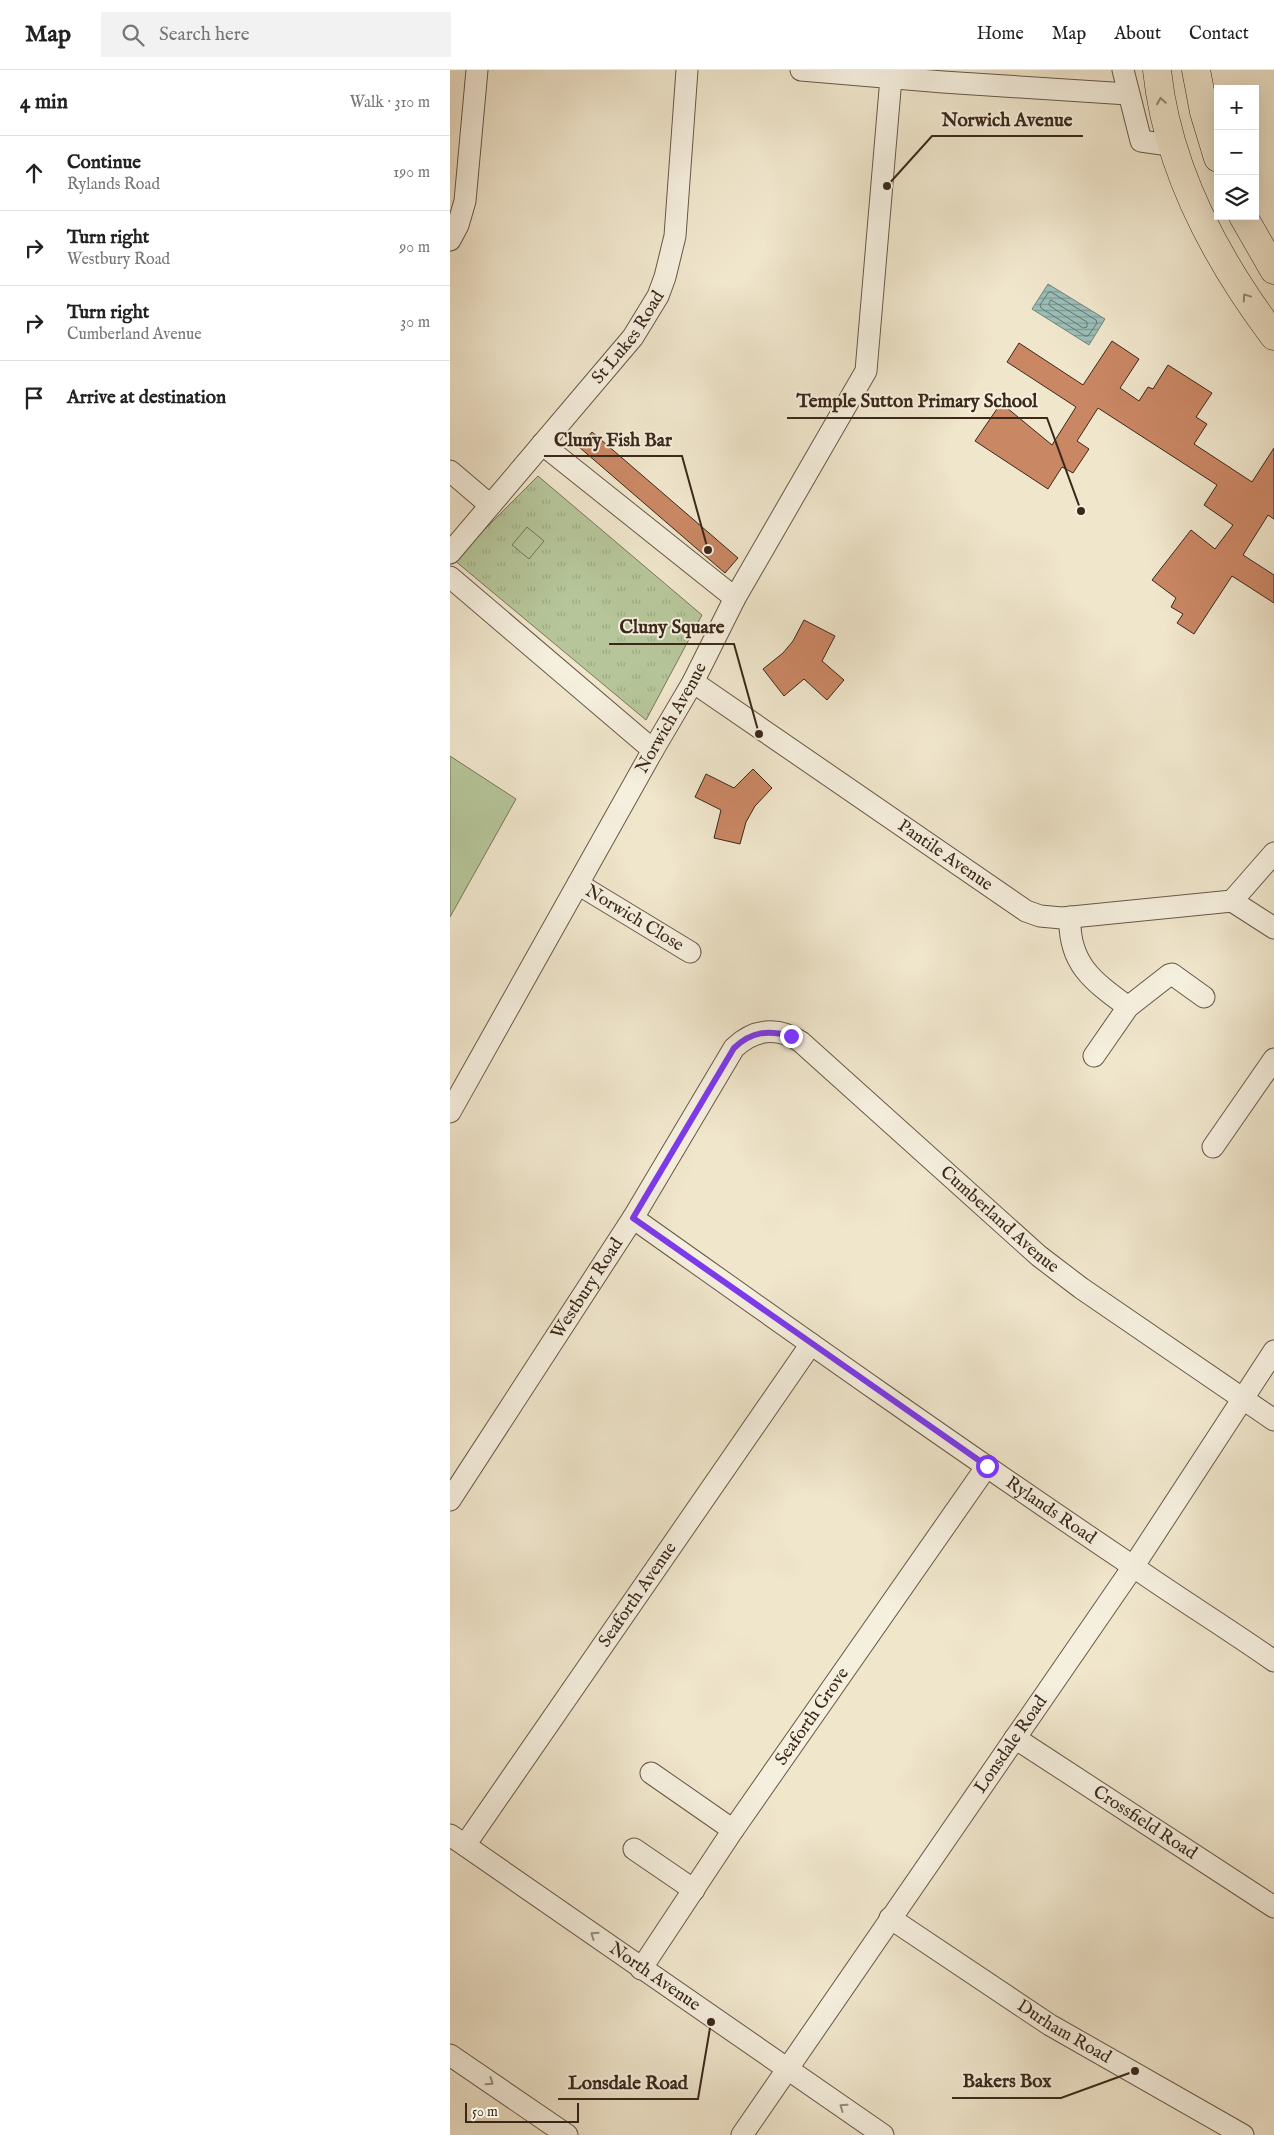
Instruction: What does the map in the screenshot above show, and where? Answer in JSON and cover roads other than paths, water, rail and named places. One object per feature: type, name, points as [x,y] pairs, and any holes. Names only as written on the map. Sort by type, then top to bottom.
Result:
[{"type":"main road","points":[[1157,70],[1161,105],[1189,194],[1242,291],[1274,336]]},
{"type":"main road","points":[[1196,70],[1204,112],[1214,145]]},
{"type":"main road","points":[[1245,220],[1274,270]]},
{"type":"street","points":[[450,240],[458,225],[464,201],[477,70]]},
{"type":"street","name":"St Lukes Road","points":[[450,553],[633,337],[658,296],[665,277],[675,236],[687,70]]},
{"type":"street","points":[[801,70],[891,78],[943,76],[1128,94]]},
{"type":"street","points":[[1123,70],[1141,141],[1162,144],[1172,142]]},
{"type":"street","name":"Norwich Avenue","points":[[450,1112],[693,682],[735,598],[866,372],[891,78]]},
{"type":"street","points":[[542,444],[735,598]]},
{"type":"street","points":[[450,471],[490,505]]},
{"type":"street","points":[[450,577],[653,750]]},
{"type":"street","name":"Pantile Avenue","points":[[693,682],[1026,911],[1040,916],[1070,917],[1232,901]]},
{"type":"street","points":[[1274,853],[1232,901],[1274,928]]},
{"type":"street","name":"Norwich Close","points":[[578,884],[690,952]]},
{"type":"street","points":[[1070,917],[1069,928],[1073,950],[1079,964],[1098,985],[1128,1007]]},
{"type":"street","points":[[1094,1056],[1128,1007],[1172,974],[1204,997]]},
{"type":"street","name":"Cumberland Avenue","points":[[734,1048],[744,1039],[765,1031],[791,1036],[808,1049],[1038,1256],[1081,1288],[1274,1420]]},
{"type":"street","name":"Westbury Road","points":[[450,1500],[633,1218],[734,1048]]},
{"type":"street","points":[[1213,1146],[1274,1059]]},
{"type":"street","name":"Rylands Road","points":[[633,1218],[1132,1567],[1274,1661]]},
{"type":"street","name":"Seaforth Avenue","points":[[457,1840],[811,1344]]},
{"type":"street","name":"Lonsdale Road","points":[[742,2135],[1132,1567],[1274,1351]]},
{"type":"street","name":"Seaforth Grove","points":[[642,1969],[733,1830],[987,1466]]},
{"type":"street","name":"Crossfield Road","points":[[1015,1738],[1274,1907]]},
{"type":"street","points":[[650,1773],[733,1830]]},
{"type":"street","name":"North Avenue","points":[[457,1840],[883,2135]]},
{"type":"street","points":[[634,1849],[694,1890]]},
{"type":"street","name":"Durham Road","points":[[890,1918],[1050,2025],[1243,2135]]},
{"type":"street","points":[[450,2054],[567,2135]]},
{"type":"water","points":[[1048,284],[1105,319],[1089,345],[1032,309]]},
{"type":"place","name":"Norwich Avenue","points":[[887,186]]},
{"type":"place","name":"Temple Sutton Primary School","points":[[1081,511]]},
{"type":"place","name":"Cluny Fish Bar","points":[[708,550]]},
{"type":"place","name":"Cluny Square","points":[[759,734]]},
{"type":"place","name":"Lonsdale Road","points":[[711,2022]]},
{"type":"place","name":"Bakers Box","points":[[1135,2071]]}]
